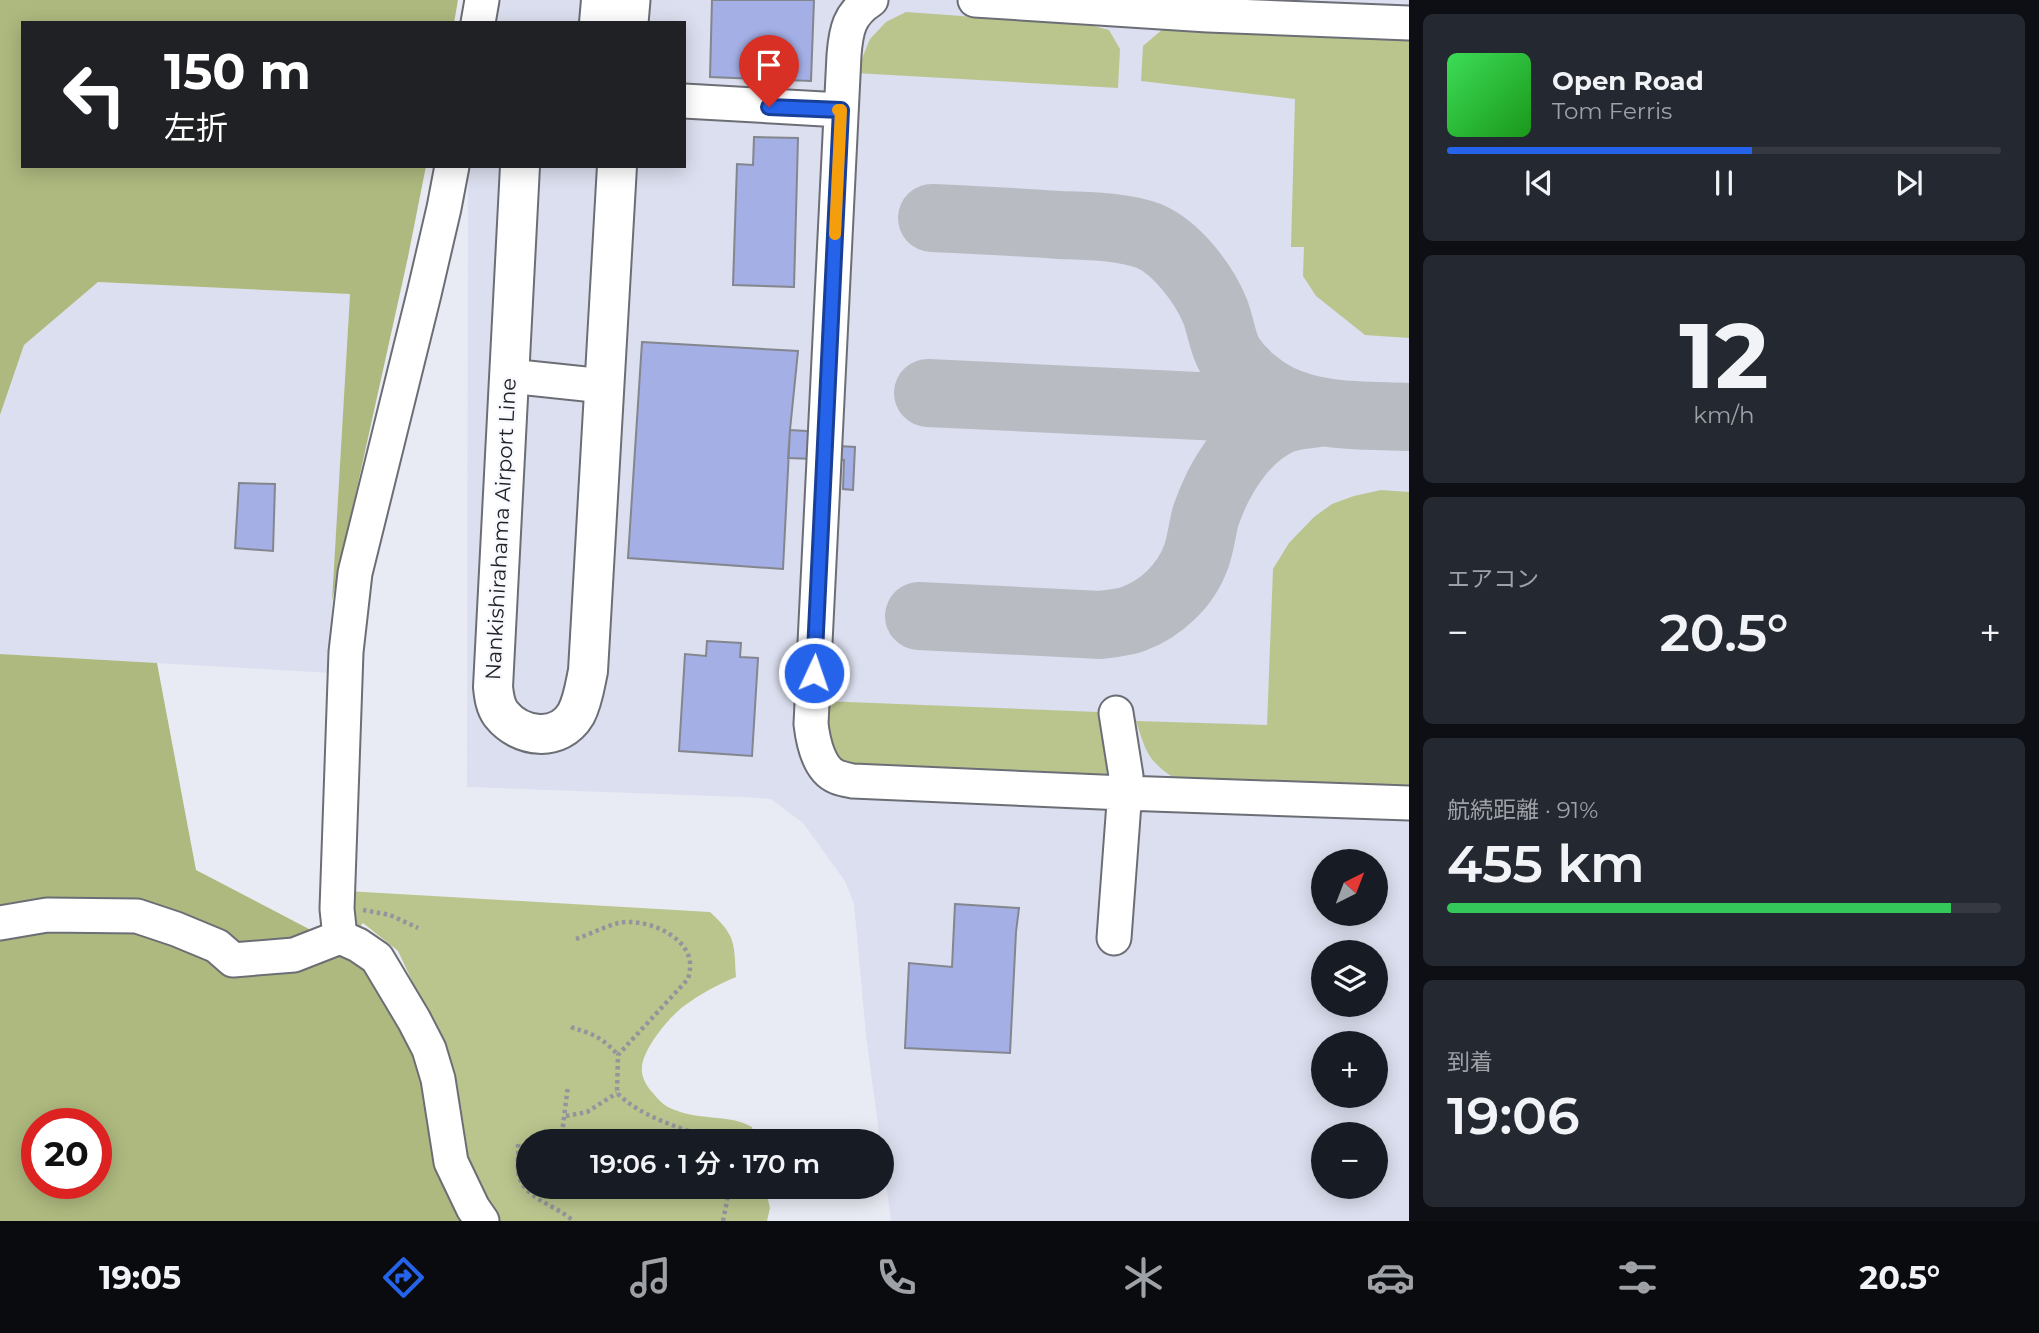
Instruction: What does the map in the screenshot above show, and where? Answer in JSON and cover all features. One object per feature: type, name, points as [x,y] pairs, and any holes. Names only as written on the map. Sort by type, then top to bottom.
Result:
[{"type":"main road","points":[[599,21],[601,0]]},
{"type":"main road","points":[[616,0],[616,21]]},
{"type":"main road","name":"Nankishirahama Airport Line","points":[[522,175],[493,687],[496,706],[501,715],[523,731],[547,735],[555,732],[575,715],[582,701],[588,671],[617,168]]},
{"type":"street","points":[[478,21],[482,0]]},
{"type":"street","points":[[631,21],[633,0]]},
{"type":"street","points":[[871,0],[859,9],[846,29],[811,724],[813,745],[821,761],[834,777],[853,780],[1409,803]]},
{"type":"street","points":[[975,0],[1045,2],[1208,15],[1409,23]]},
{"type":"street","points":[[686,102],[841,110]]},
{"type":"street","points":[[340,937],[337,909],[346,652],[355,573],[452,168]]},
{"type":"street","points":[[509,376],[604,386]]},
{"type":"street","points":[[1114,938],[1126,776],[1116,713]]},
{"type":"street","points":[[0,922],[47,915],[137,916],[217,946],[233,960],[294,955],[340,937],[358,945],[377,958],[429,1049],[438,1079],[452,1162],[473,1208],[482,1221]]},
{"type":"path","points":[[362,910],[390,915],[418,928]]},
{"type":"path","points":[[576,939],[619,923],[639,924],[660,929],[672,936],[689,957],[688,979],[618,1055],[617,1093]]},
{"type":"path","points":[[571,1027],[598,1038],[618,1055]]},
{"type":"path","points":[[563,1129],[568,1086]]},
{"type":"path","points":[[566,1116],[587,1112],[617,1093]]},
{"type":"path","points":[[617,1093],[636,1107],[688,1129]]},
{"type":"path","points":[[539,1199],[560,1210],[573,1221]]},
{"type":"path","points":[[723,1221],[727,1199]]},
{"type":"shaded area","points":[[495,0],[1409,0],[1409,1221],[891,1221],[888,1199],[894,1199],[894,1129],[878,1129],[866,1035],[854,904],[845,881],[803,823],[771,799],[467,787],[468,168],[686,168],[686,21],[491,21]]},
{"type":"shaded area","points":[[98,282],[350,294],[331,621],[331,673],[0,654],[0,415],[24,345]]},
{"type":"green space","points":[[0,0],[458,0],[454,21],[21,21],[21,168],[426,168],[332,601],[350,294],[98,282],[24,345],[0,415]]},
{"type":"green space","points":[[906,12],[1090,25],[1109,30],[1120,49],[1118,88],[856,73],[870,39],[886,22]]},
{"type":"green space","points":[[1163,29],[1409,38],[1409,338],[1365,335],[1316,296],[1303,276],[1304,247],[1291,247],[1295,99],[1141,81],[1143,46]]},
{"type":"green space","points":[[1381,490],[1409,492],[1409,794],[1174,778],[1165,772],[1149,754],[1136,721],[1267,725],[1273,569],[1289,543],[1314,517],[1332,504]]},
{"type":"green space","points":[[0,654],[157,663],[196,870],[309,929],[327,948],[378,976],[419,1055],[468,1221],[0,1221]]},
{"type":"green space","points":[[823,701],[1098,712],[1108,756],[1106,779],[843,765],[833,756]]},
{"type":"green space","points":[[347,891],[710,912],[725,927],[732,940],[736,977],[696,998],[671,1018],[646,1052],[642,1075],[649,1088],[666,1106],[679,1112],[733,1120],[752,1129],[516,1129],[516,1199],[768,1199],[770,1208],[767,1221],[495,1221],[473,1186],[433,1026],[398,951],[363,923],[359,928],[351,928]]},
{"type":"building","points":[[712,0],[814,0],[811,81],[710,77]]},
{"type":"building","points":[[754,137],[798,138],[794,287],[733,285],[737,164],[753,165]]},
{"type":"building","points":[[642,342],[798,351],[790,430],[783,569],[628,558]]},
{"type":"building","points":[[790,430],[839,433],[839,446],[855,447],[853,490],[843,489],[844,460],[788,458]]},
{"type":"building","points":[[239,483],[275,484],[273,551],[235,548]]},
{"type":"building","points":[[707,641],[741,643],[740,657],[758,658],[752,756],[679,751],[685,654],[706,656]]},
{"type":"building","points":[[955,904],[1019,908],[1010,1053],[905,1048],[909,963],[952,967]]},
{"type":"taxiway","points":[[932,218],[1105,227],[1149,236],[1170,249],[1197,279],[1215,311],[1230,356],[1245,374],[1264,390],[1309,409],[1409,417]]},
{"type":"taxiway","points":[[928,393],[1303,411]]},
{"type":"taxiway","points":[[919,616],[1101,625],[1143,615],[1171,595],[1186,577],[1198,552],[1211,501],[1225,473],[1244,448],[1267,427],[1281,420],[1323,412]]},
{"type":"slow traffic","points":[[835,234],[841,110],[838,110]]},
{"type":"route","points":[[769,107],[841,110],[814,673]]}]
